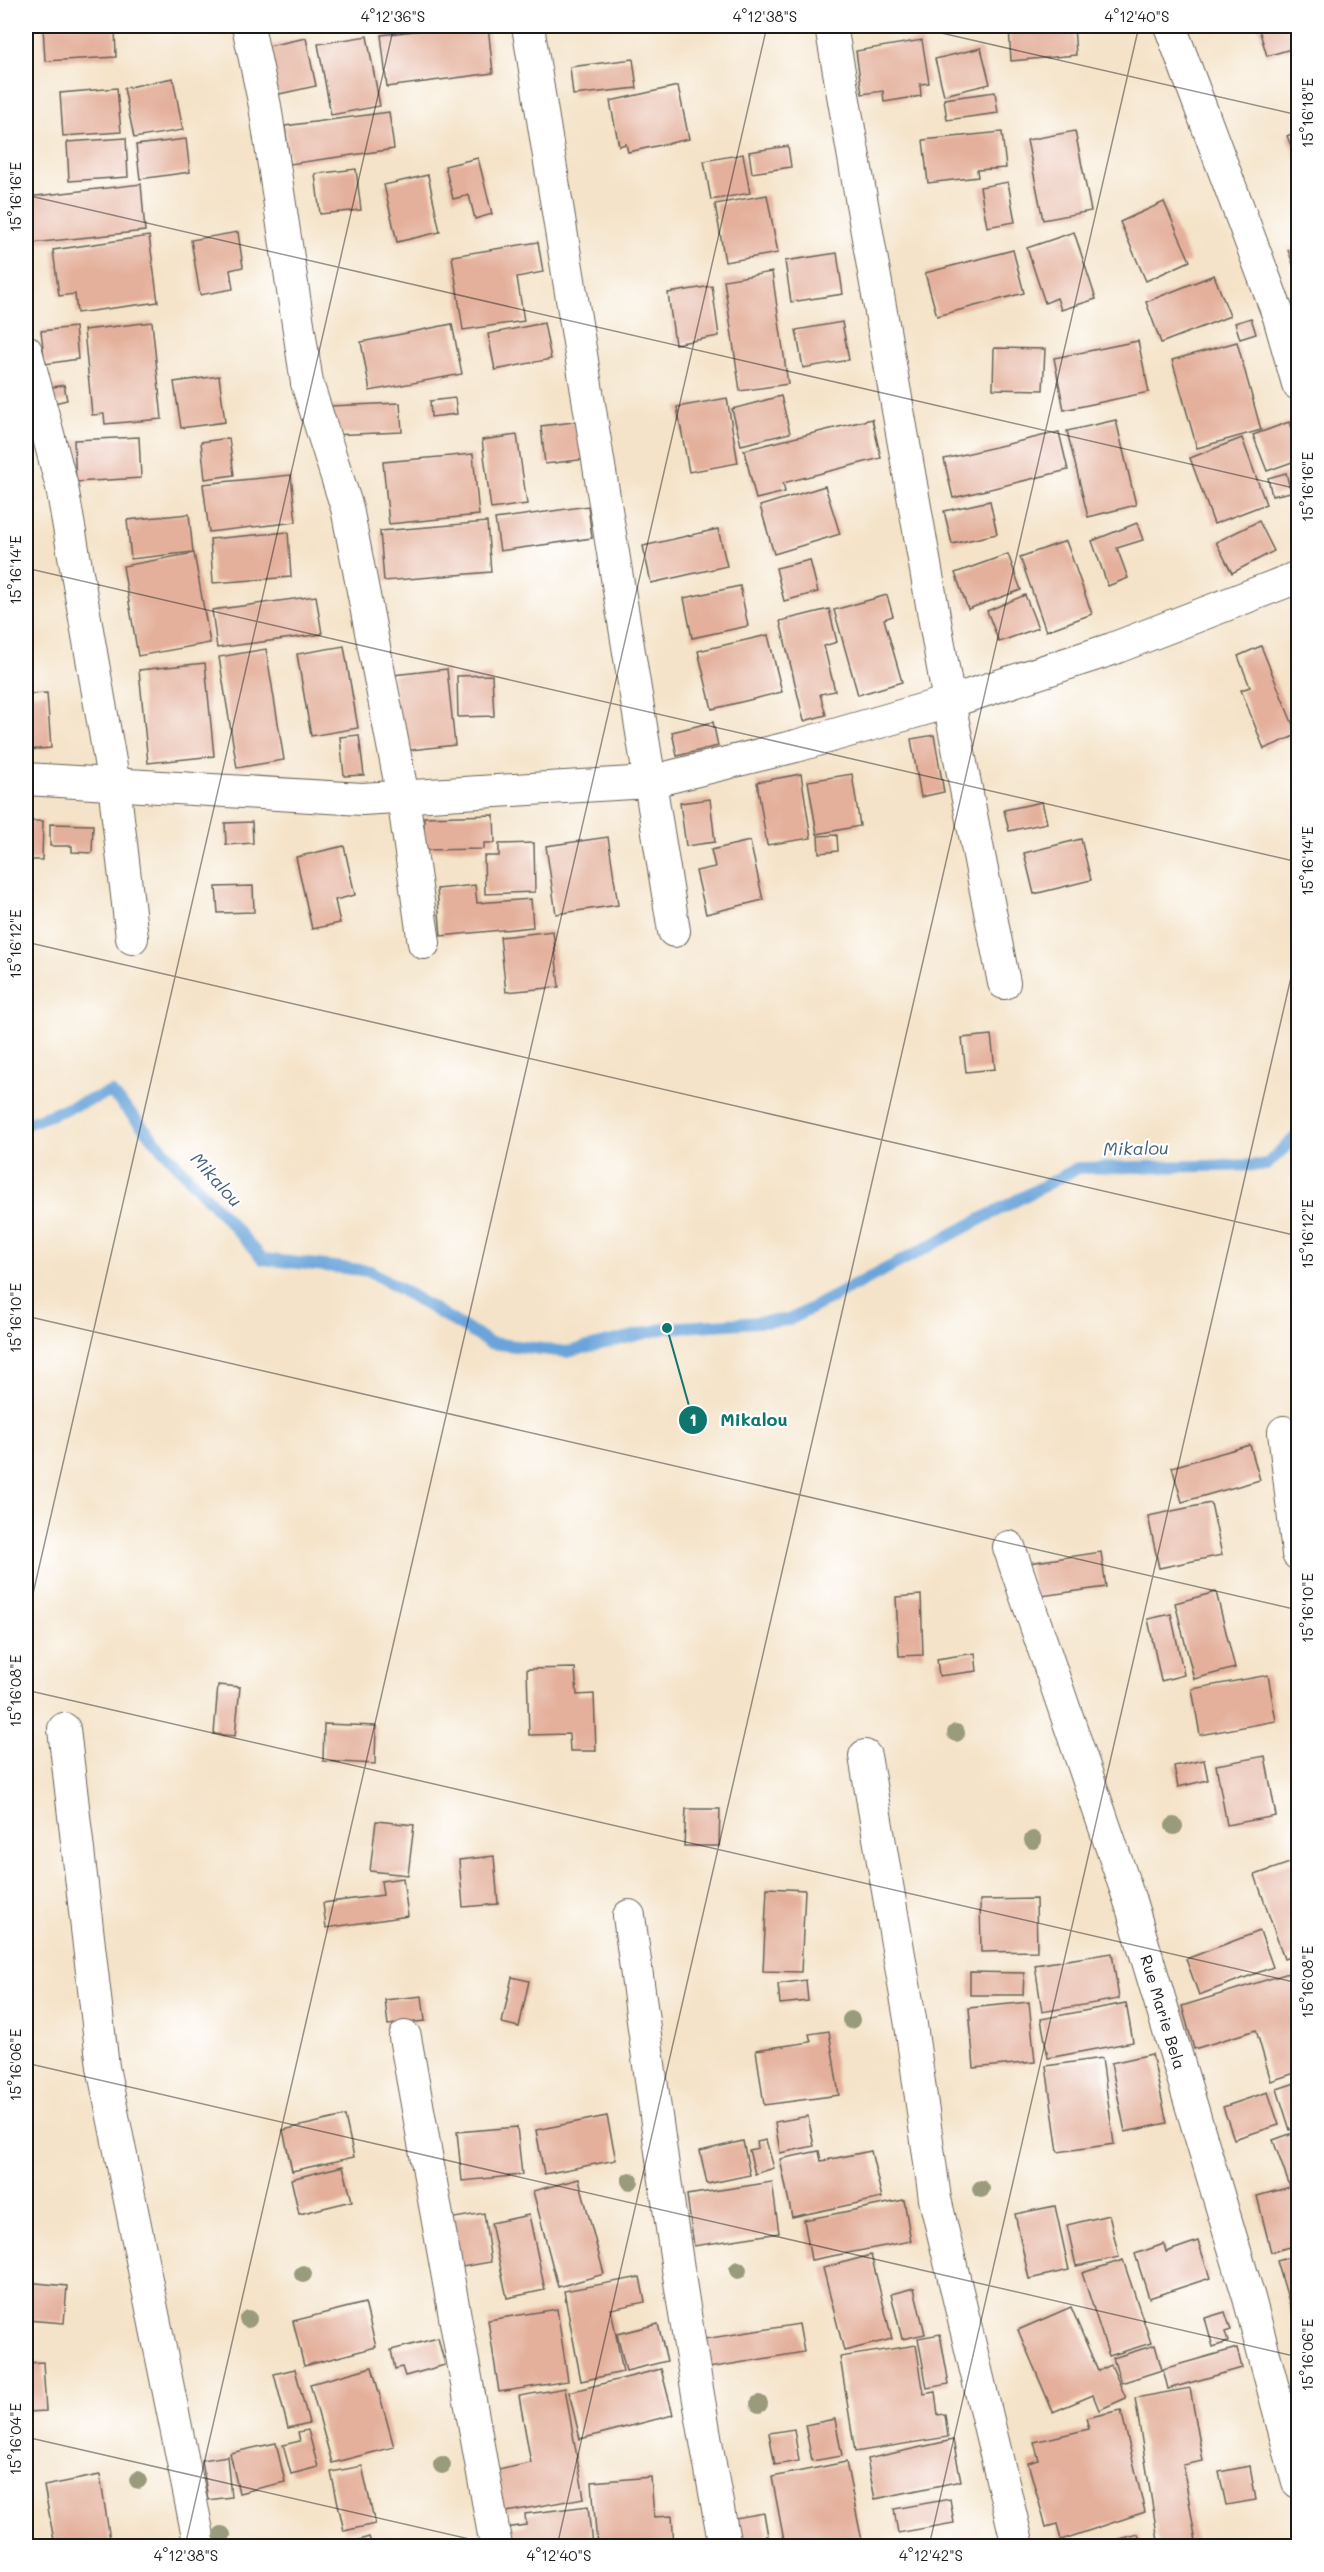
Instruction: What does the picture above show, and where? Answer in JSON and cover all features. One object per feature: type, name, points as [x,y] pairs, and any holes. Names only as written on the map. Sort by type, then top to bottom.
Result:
[{"type":"street","points":[[248,26],[265,106],[307,383],[347,508],[403,797],[424,944]]},
{"type":"street","points":[[528,26],[674,931]]},
{"type":"street","points":[[831,26],[948,702],[1004,983]]},
{"type":"street","points":[[1170,26],[1278,317],[1299,384]]},
{"type":"street","points":[[26,351],[62,487],[114,784],[132,938]]},
{"type":"street","points":[[26,779],[294,796],[403,797],[649,782],[796,746],[948,702],[1112,649],[1299,577]]},
{"type":"street","points":[[1284,1432],[1299,1554]]},
{"type":"street","name":"Rue Marie Bela","points":[[1009,1547],[1130,1901],[1250,2298],[1299,2482]]},
{"type":"street","points":[[64,1729],[104,2067],[200,2547]]},
{"type":"street","points":[[865,1756],[911,2025],[935,2199],[1018,2547]]},
{"type":"street","points":[[629,1916],[666,2196],[706,2447],[725,2547]]},
{"type":"street","points":[[405,2037],[496,2547]]},
{"type":"building","points":[[43,26],[115,26],[116,57],[45,61]]},
{"type":"building","points":[[457,26],[488,26],[493,73],[387,87],[381,35]]},
{"type":"building","points":[[1009,26],[1074,26],[1076,55],[1011,61]]},
{"type":"building","points":[[1258,26],[1298,26],[1298,47],[1267,56]]},
{"type":"building","points":[[367,36],[380,106],[331,115],[318,44]]},
{"type":"building","points":[[306,38],[316,86],[270,96],[259,48]]},
{"type":"building","points":[[922,40],[929,83],[920,84],[921,96],[884,102],[883,91],[862,94],[856,51]]},
{"type":"building","points":[[981,48],[990,84],[944,95],[935,59]]},
{"type":"building","points":[[633,59],[637,88],[573,95],[570,67]]},
{"type":"building","points":[[173,78],[183,130],[134,138],[124,88]]},
{"type":"building","points":[[678,86],[689,139],[628,152],[626,144],[619,146],[610,101]]},
{"type":"building","points":[[117,88],[121,132],[63,136],[60,93]]},
{"type":"building","points":[[995,92],[998,113],[947,120],[944,99]]},
{"type":"building","points":[[389,112],[394,149],[290,164],[285,126]]},
{"type":"building","points":[[1075,131],[1091,211],[1043,220],[1027,140]]},
{"type":"building","points":[[1298,131],[1298,163],[1287,136]]},
{"type":"building","points":[[1002,132],[1006,168],[977,170],[978,177],[928,183],[923,140]]},
{"type":"building","points":[[126,138],[128,177],[69,181],[67,142]]},
{"type":"building","points":[[186,139],[190,172],[140,179],[136,145]]},
{"type":"building","points":[[788,146],[791,167],[752,173],[749,152]]},
{"type":"building","points":[[743,154],[750,193],[711,200],[704,161]]},
{"type":"building","points":[[478,158],[492,214],[475,219],[469,195],[453,199],[445,166]]},
{"type":"building","points":[[356,169],[361,210],[320,214],[315,174]]},
{"type":"building","points":[[428,175],[440,232],[397,242],[384,185]]},
{"type":"building","points":[[1008,182],[1015,222],[987,227],[980,187]]},
{"type":"building","points":[[141,184],[145,231],[33,243],[28,197]]},
{"type":"building","points":[[767,195],[778,253],[725,262],[715,204]]},
{"type":"building","points":[[1164,202],[1190,261],[1146,281],[1120,222]]},
{"type":"building","points":[[238,232],[243,267],[230,270],[233,289],[200,295],[191,240]]},
{"type":"building","points":[[1074,232],[1096,299],[1061,310],[1057,298],[1045,303],[1027,248]]},
{"type":"building","points":[[149,236],[158,302],[77,313],[75,294],[59,296],[53,250]]},
{"type":"building","points":[[538,242],[543,272],[517,277],[524,321],[463,330],[452,256]]},
{"type":"building","points":[[1298,246],[1298,278],[1288,250]]},
{"type":"building","points":[[1013,250],[1024,293],[937,316],[925,273]]},
{"type":"building","points":[[837,253],[843,294],[791,302],[785,261]]},
{"type":"building","points":[[772,272],[788,384],[740,391],[724,280]]},
{"type":"building","points":[[1214,275],[1230,316],[1161,343],[1146,302]]},
{"type":"building","points":[[712,286],[719,336],[675,344],[668,293]]},
{"type":"building","points":[[1251,318],[1256,334],[1240,339],[1235,323]]},
{"type":"building","points":[[152,322],[162,419],[105,424],[104,414],[92,415],[84,330]]},
{"type":"building","points":[[842,322],[849,360],[803,368],[796,330]]},
{"type":"building","points":[[544,323],[551,359],[495,370],[488,334]]},
{"type":"building","points":[[452,324],[462,374],[370,391],[361,342]]},
{"type":"building","points":[[75,327],[78,359],[45,364],[41,331]]},
{"type":"building","points":[[1138,341],[1149,392],[1064,410],[1054,358]]},
{"type":"building","points":[[1237,342],[1261,430],[1197,448],[1172,360]]},
{"type":"building","points":[[994,348],[1045,349],[1043,390],[993,389]]},
{"type":"building","points":[[219,376],[225,422],[181,428],[174,382]]},
{"type":"building","points":[[64,385],[67,400],[46,405],[43,389]]},
{"type":"building","points":[[781,396],[790,433],[741,445],[732,409]]},
{"type":"building","points":[[455,398],[457,414],[431,417],[430,401]]},
{"type":"building","points":[[727,398],[738,463],[689,472],[677,407]]},
{"type":"building","points":[[400,403],[402,432],[330,435],[329,406]]},
{"type":"building","points":[[872,419],[881,458],[783,483],[785,492],[756,499],[744,450]]},
{"type":"building","points":[[1116,420],[1136,505],[1088,517],[1067,431]]},
{"type":"building","points":[[582,421],[587,459],[545,464],[541,426]]},
{"type":"building","points":[[1289,422],[1298,449],[1298,460],[1267,471],[1253,435]]},
{"type":"building","points":[[1059,432],[1068,470],[953,498],[944,459]]},
{"type":"building","points":[[517,435],[527,504],[491,509],[482,440]]},
{"type":"building","points":[[139,437],[141,478],[76,482],[74,440]]},
{"type":"building","points":[[229,438],[234,475],[205,479],[201,442]]},
{"type":"building","points":[[1242,438],[1266,504],[1214,524],[1190,458]]},
{"type":"building","points":[[473,454],[479,515],[389,524],[383,462]]},
{"type":"building","points":[[1286,473],[1291,492],[1272,496],[1268,478]]},
{"type":"building","points":[[291,475],[296,522],[209,532],[203,484]]},
{"type":"building","points":[[825,486],[840,534],[774,554],[760,506]]},
{"type":"building","points":[[990,501],[997,534],[952,544],[944,511]]},
{"type":"building","points":[[588,506],[592,538],[500,551],[495,519]]},
{"type":"building","points":[[189,514],[193,552],[131,559],[127,520]]},
{"type":"building","points":[[1259,521],[1274,551],[1232,573],[1216,542]]},
{"type":"building","points":[[487,522],[491,572],[384,581],[380,531]]},
{"type":"building","points":[[1137,523],[1143,540],[1117,548],[1128,578],[1108,586],[1092,541]]},
{"type":"building","points":[[718,529],[727,566],[651,583],[643,546]]},
{"type":"building","points":[[288,532],[291,577],[213,583],[210,539]]},
{"type":"building","points":[[1066,541],[1092,614],[1046,631],[1020,557]]},
{"type":"building","points":[[194,553],[210,643],[138,656],[123,566]]},
{"type":"building","points":[[1008,554],[1021,590],[968,609],[955,573]]},
{"type":"building","points":[[810,560],[818,592],[784,601],[776,568]]},
{"type":"building","points":[[740,586],[748,626],[692,638],[684,598]]},
{"type":"building","points":[[887,595],[893,616],[884,619],[902,682],[858,695],[834,610]]},
{"type":"building","points":[[1025,595],[1038,628],[999,642],[987,611]]},
{"type":"building","points":[[316,596],[322,634],[217,648],[212,610]]},
{"type":"building","points":[[829,609],[837,642],[824,646],[835,691],[820,694],[826,715],[804,721],[780,621]]},
{"type":"building","points":[[768,635],[782,692],[712,709],[698,651]]},
{"type":"building","points":[[344,646],[358,728],[311,736],[297,654]]},
{"type":"building","points":[[1261,646],[1297,735],[1264,749],[1241,690],[1250,687],[1238,656]]},
{"type":"building","points":[[266,649],[284,760],[237,768],[219,657]]},
{"type":"building","points":[[205,663],[214,756],[148,763],[139,670]]},
{"type":"building","points":[[447,669],[455,745],[402,751],[393,675]]},
{"type":"building","points":[[492,675],[494,716],[458,717],[457,676]]},
{"type":"building","points":[[47,693],[51,748],[26,750],[26,694]]},
{"type":"building","points":[[713,722],[718,746],[677,756],[672,732]]},
{"type":"building","points":[[359,735],[364,775],[344,776],[340,737]]},
{"type":"building","points":[[934,735],[944,792],[921,797],[911,739]]},
{"type":"building","points":[[801,774],[811,838],[767,845],[757,782]]},
{"type":"building","points":[[852,774],[860,826],[817,834],[808,781]]},
{"type":"building","points":[[710,799],[715,842],[686,846],[680,803]]},
{"type":"building","points":[[1042,802],[1047,823],[1009,831],[1004,810]]},
{"type":"building","points":[[494,815],[495,843],[484,843],[484,849],[424,850],[424,817]]},
{"type":"building","points":[[26,821],[43,821],[42,860],[26,860]]},
{"type":"building","points":[[252,822],[253,843],[226,845],[225,823]]},
{"type":"building","points":[[50,824],[93,825],[92,853],[72,852],[72,846],[50,846]]},
{"type":"building","points":[[837,835],[838,851],[819,853],[818,836]]},
{"type":"building","points":[[608,837],[618,905],[556,914],[546,846]]},
{"type":"building","points":[[1081,839],[1091,880],[1034,894],[1024,853]]},
{"type":"building","points":[[750,841],[763,900],[706,914],[696,871],[715,867],[711,850]]},
{"type":"building","points":[[534,843],[535,892],[485,894],[484,856],[499,856],[499,844]]},
{"type":"building","points":[[344,846],[355,895],[335,900],[340,923],[312,929],[296,857]]},
{"type":"building","points":[[475,885],[477,903],[531,899],[533,927],[441,936],[437,889]]},
{"type":"building","points":[[253,886],[254,912],[218,913],[216,887]]},
{"type":"building","points":[[553,931],[559,987],[506,992],[500,937]]},
{"type":"building","points":[[991,1035],[995,1069],[966,1072],[962,1038]]},
{"type":"building","points":[[1250,1445],[1260,1480],[1182,1502],[1172,1467]]},
{"type":"building","points":[[1211,1503],[1222,1555],[1159,1568],[1148,1516]]},
{"type":"building","points":[[1101,1552],[1106,1587],[1034,1597],[1029,1563]]},
{"type":"building","points":[[1216,1592],[1235,1668],[1194,1679],[1175,1603]]},
{"type":"building","points":[[921,1595],[923,1655],[899,1656],[896,1597]]},
{"type":"building","points":[[1171,1614],[1184,1675],[1161,1681],[1148,1619]]},
{"type":"building","points":[[975,1653],[977,1671],[939,1676],[937,1659]]},
{"type":"building","points":[[575,1668],[577,1695],[594,1694],[596,1751],[570,1751],[569,1734],[529,1735],[527,1669]]},
{"type":"building","points":[[1268,1675],[1276,1721],[1200,1735],[1192,1689]]},
{"type":"building","points":[[218,1685],[240,1687],[235,1736],[214,1734]]},
{"type":"building","points":[[324,1724],[376,1726],[375,1764],[323,1761]]},
{"type":"building","points":[[1265,1756],[1276,1816],[1227,1825],[1216,1765]]},
{"type":"building","points":[[1204,1760],[1208,1780],[1178,1787],[1174,1766]]},
{"type":"building","points":[[686,1809],[720,1809],[719,1846],[684,1846]]},
{"type":"building","points":[[376,1821],[414,1825],[408,1875],[370,1871]]},
{"type":"building","points":[[494,1856],[498,1904],[463,1907],[459,1860]]},
{"type":"building","points":[[1298,1860],[1298,1954],[1284,1959],[1255,1875]]},
{"type":"building","points":[[403,1878],[408,1916],[326,1928],[323,1903],[383,1895],[381,1881]]},
{"type":"building","points":[[767,1888],[805,1890],[801,1972],[763,1971]]},
{"type":"building","points":[[1036,1899],[1037,1951],[981,1952],[980,1900]]},
{"type":"building","points":[[1260,1931],[1273,1967],[1199,1995],[1186,1959]]},
{"type":"building","points":[[1112,1953],[1119,1999],[1042,2012],[1035,1965]]},
{"type":"building","points":[[970,1972],[1024,1973],[1023,1995],[970,1995]]},
{"type":"building","points":[[1292,1972],[1298,1995],[1298,2072],[1271,2081],[1256,2030],[1194,2049],[1182,2006]]},
{"type":"building","points":[[512,1977],[529,1981],[519,2027],[502,2023]]},
{"type":"building","points":[[806,1980],[808,2001],[780,2004],[778,1984]]},
{"type":"building","points":[[422,1996],[425,2021],[388,2025],[385,2000]]},
{"type":"building","points":[[1029,2002],[1035,2062],[974,2068],[969,2008]]},
{"type":"building","points":[[1126,2003],[1133,2042],[1048,2058],[1041,2019]]},
{"type":"building","points":[[829,2031],[839,2095],[764,2105],[756,2050],[811,2042],[809,2034]]},
{"type":"building","points":[[1152,2054],[1167,2123],[1125,2132],[1111,2063]]},
{"type":"building","points":[[1102,2058],[1114,2144],[1058,2152],[1046,2066]]},
{"type":"building","points":[[1298,2082],[1298,2127],[1290,2130],[1277,2089]]},
{"type":"building","points":[[1268,2092],[1279,2125],[1234,2139],[1223,2107]]},
{"type":"building","points":[[345,2116],[354,2157],[292,2171],[283,2130]]},
{"type":"building","points":[[607,2116],[616,2160],[544,2174],[536,2130]]},
{"type":"building","points":[[808,2116],[814,2146],[780,2153],[775,2122]]},
{"type":"building","points":[[517,2127],[522,2175],[462,2181],[457,2132]]},
{"type":"building","points":[[1298,2131],[1298,2183],[1290,2187],[1273,2140]]},
{"type":"building","points":[[766,2140],[774,2168],[755,2174],[749,2150],[758,2148],[757,2142]]},
{"type":"building","points":[[743,2141],[750,2175],[707,2184],[700,2151]]},
{"type":"building","points":[[819,2151],[821,2161],[871,2151],[882,2198],[792,2217],[780,2159]]},
{"type":"building","points":[[343,2166],[352,2201],[299,2214],[291,2179]]},
{"type":"building","points":[[579,2179],[604,2274],[558,2287],[533,2191]]},
{"type":"building","points":[[772,2182],[779,2233],[694,2246],[687,2195]]},
{"type":"building","points":[[1298,2185],[1298,2245],[1271,2252],[1257,2196]]},
{"type":"building","points":[[904,2200],[911,2241],[811,2260],[804,2220]]},
{"type":"building","points":[[1055,2206],[1069,2270],[1029,2279],[1015,2214]]},
{"type":"building","points":[[484,2213],[491,2262],[456,2268],[448,2219]]},
{"type":"building","points":[[529,2215],[545,2290],[507,2298],[491,2223]]},
{"type":"building","points":[[1109,2215],[1119,2257],[1076,2266],[1067,2225]]},
{"type":"building","points":[[1198,2241],[1210,2278],[1149,2298],[1135,2254],[1164,2244],[1166,2252]]},
{"type":"building","points":[[871,2255],[892,2339],[844,2351],[823,2268]]},
{"type":"building","points":[[1298,2255],[1298,2310],[1292,2312],[1277,2261]]},
{"type":"building","points":[[1123,2260],[1151,2343],[1109,2356],[1082,2273]]},
{"type":"building","points":[[640,2277],[645,2302],[611,2309],[623,2372],[581,2381],[564,2291]]},
{"type":"building","points":[[26,2282],[67,2286],[64,2323],[26,2320]]},
{"type":"building","points":[[914,2288],[925,2334],[902,2339],[891,2294]]},
{"type":"building","points":[[365,2303],[376,2347],[304,2366],[293,2321]]},
{"type":"building","points":[[1071,2307],[1098,2371],[1111,2365],[1126,2398],[1099,2410],[1093,2395],[1053,2412],[1018,2330]]},
{"type":"building","points":[[557,2309],[568,2381],[499,2392],[488,2320]]},
{"type":"building","points":[[1225,2312],[1231,2330],[1225,2332],[1228,2342],[1213,2347],[1205,2318]]},
{"type":"building","points":[[658,2324],[667,2361],[626,2371],[617,2334]]},
{"type":"building","points":[[799,2324],[804,2352],[709,2368],[704,2339]]},
{"type":"building","points":[[940,2334],[949,2384],[927,2388],[918,2338]]},
{"type":"building","points":[[438,2338],[445,2365],[405,2376],[402,2367],[395,2369],[391,2350]]},
{"type":"building","points":[[916,2345],[924,2394],[935,2392],[938,2415],[945,2414],[948,2437],[855,2452],[840,2357]]},
{"type":"building","points":[[1155,2345],[1162,2370],[1121,2383],[1113,2358]]},
{"type":"building","points":[[1237,2348],[1242,2368],[1168,2389],[1163,2369]]},
{"type":"building","points":[[43,2362],[46,2411],[26,2412],[26,2363]]},
{"type":"building","points":[[372,2367],[394,2447],[332,2463],[310,2384]]},
{"type":"building","points":[[295,2369],[309,2423],[288,2428],[274,2374]]},
{"type":"building","points":[[661,2369],[673,2415],[580,2439],[569,2392]]},
{"type":"building","points":[[565,2388],[584,2498],[501,2513],[493,2471],[531,2463],[519,2396]]},
{"type":"building","points":[[1190,2388],[1203,2461],[1183,2465],[1196,2542],[1159,2546],[1135,2398]]},
{"type":"building","points":[[1121,2410],[1145,2512],[1061,2540],[1057,2524],[1046,2527],[1028,2463],[1039,2460],[1034,2442],[1089,2429],[1086,2418]]},
{"type":"building","points":[[835,2419],[842,2456],[812,2461],[805,2425]]},
{"type":"building","points":[[794,2429],[799,2461],[775,2465],[769,2433]]},
{"type":"building","points":[[308,2430],[318,2467],[291,2474],[283,2445],[300,2441],[298,2432]]},
{"type":"building","points":[[953,2440],[961,2481],[875,2499],[867,2459]]},
{"type":"building","points":[[276,2443],[285,2482],[239,2493],[230,2453]]},
{"type":"building","points":[[227,2456],[231,2497],[208,2500],[202,2460]]},
{"type":"building","points":[[846,2462],[863,2546],[785,2546],[772,2477]]},
{"type":"building","points":[[362,2466],[375,2524],[344,2531],[331,2472]]},
{"type":"building","points":[[1250,2466],[1256,2500],[1226,2505],[1219,2472]]},
{"type":"building","points":[[100,2475],[111,2546],[55,2546],[44,2486]]},
{"type":"building","points":[[651,2477],[654,2517],[672,2516],[674,2546],[597,2546],[592,2482]]},
{"type":"building","points":[[950,2499],[954,2523],[898,2533],[894,2509]]},
{"type":"building","points":[[588,2506],[592,2546],[506,2546],[504,2528],[526,2525],[525,2514]]},
{"type":"building","points":[[764,2513],[768,2536],[739,2541],[735,2518]]},
{"type":"building","points":[[1138,2534],[1142,2546],[1096,2546]]},
{"type":"building","points":[[369,2537],[372,2546],[351,2546],[350,2543]]},
{"type":"waterway","name":"Mikalou","points":[[26,1124],[111,1092],[263,1259],[370,1271],[490,1343],[567,1352],[667,1328],[789,1320],[1078,1168],[1266,1165],[1298,1135]]},
{"type":"place","name":"Mikalou","points":[[667,1328]]}]
